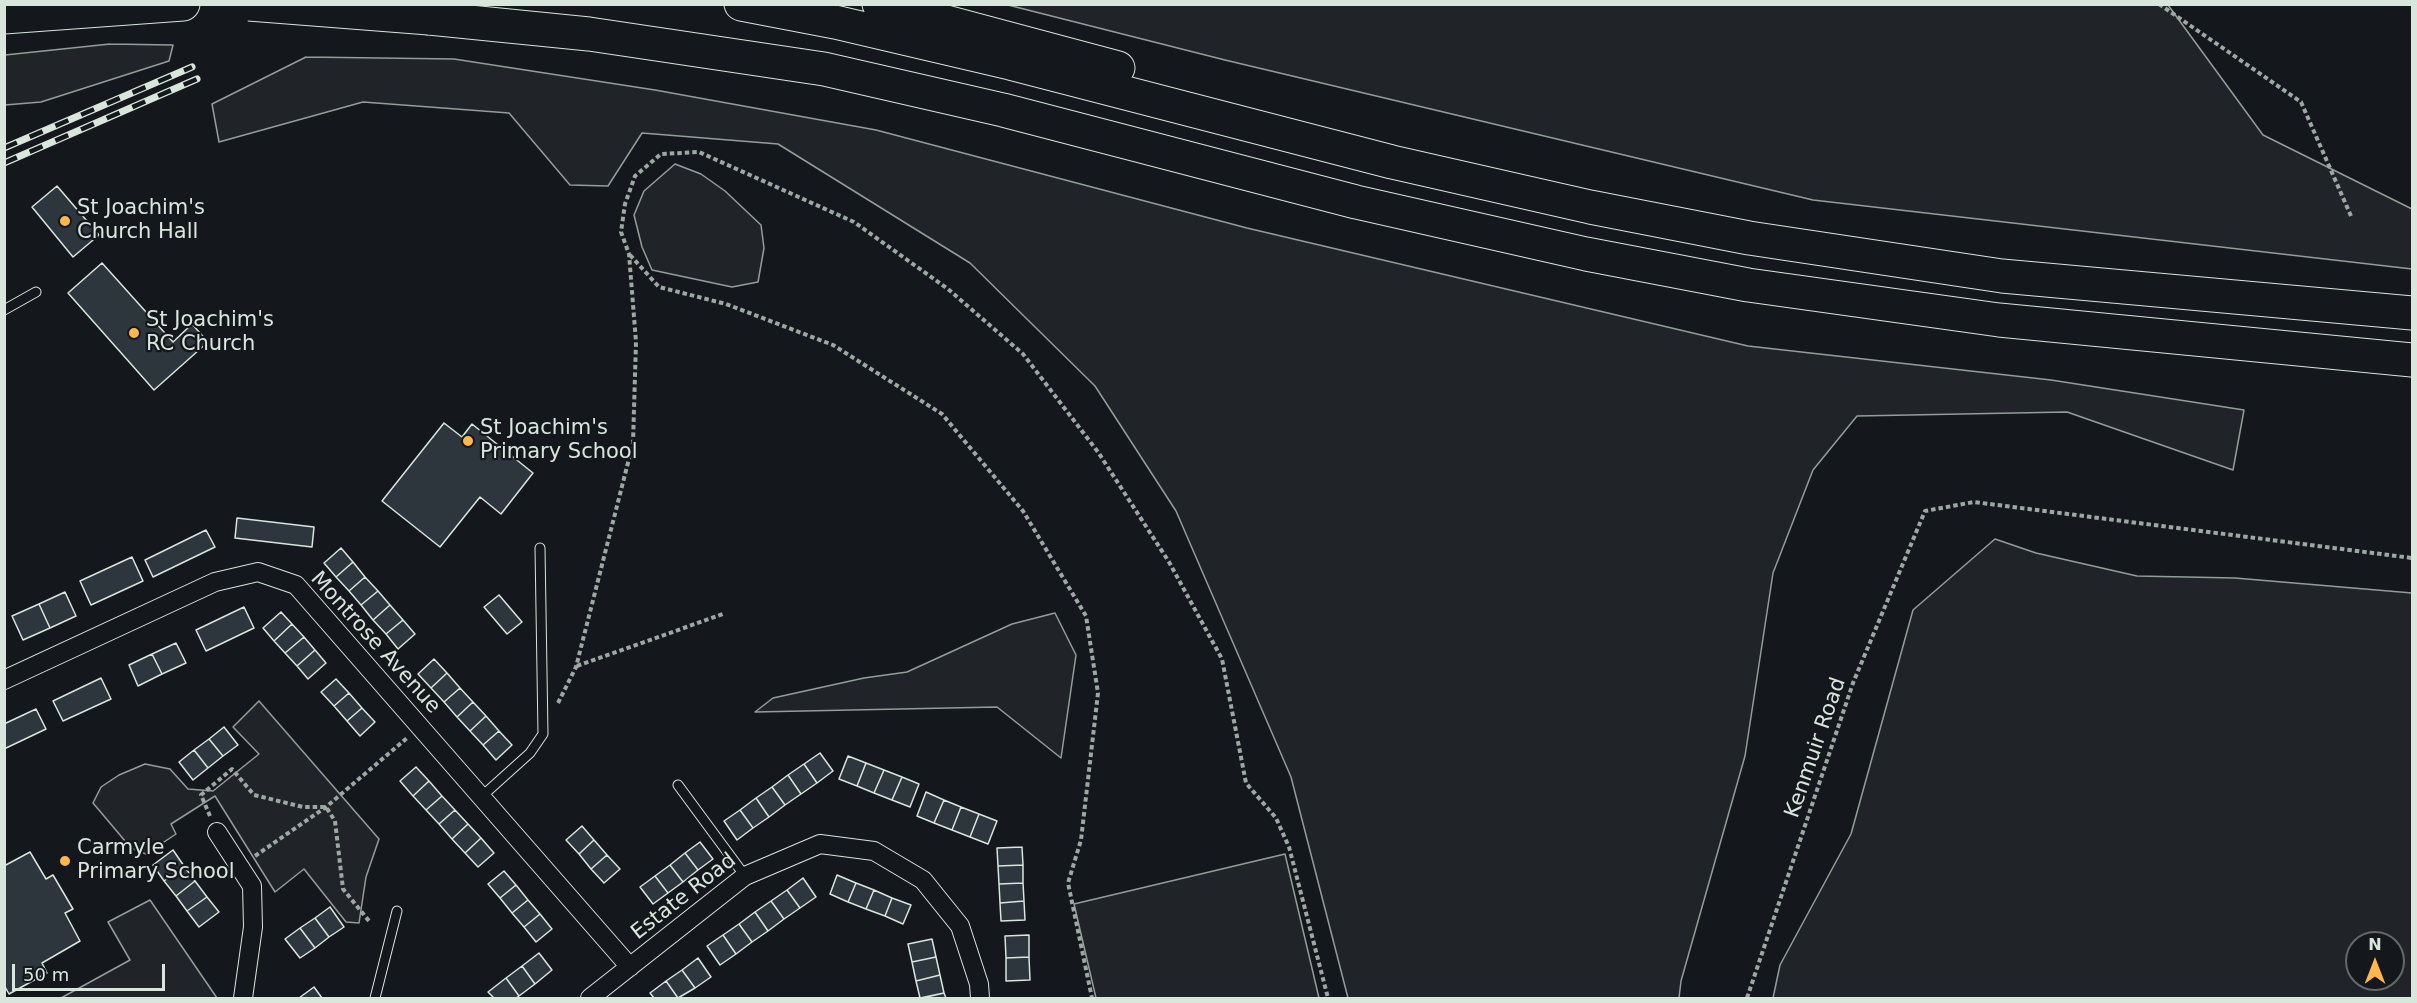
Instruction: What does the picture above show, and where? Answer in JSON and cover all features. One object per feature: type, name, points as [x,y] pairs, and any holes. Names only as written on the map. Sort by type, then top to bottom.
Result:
[{"type":"highway","points":[[4,6],[99,4]]},
{"type":"highway","points":[[4,17],[183,4]]},
{"type":"highway","points":[[249,4],[429,18],[589,34],[824,69],[1003,110],[1356,202],[1586,254],[1748,285],[1999,320],[2412,360]]},
{"type":"highway","points":[[741,4],[835,22],[1010,63],[1427,170],[1590,207],[1749,238],[2002,276],[2412,313]]},
{"type":"highway","points":[[879,4],[1749,238]]},
{"type":"street","name":"Montrose Avenue","points":[[4,680],[215,582],[258,572],[296,585],[630,967]]},
{"type":"street","points":[[217,832],[252,886],[254,927],[243,999]]},
{"type":"street","name":"Estate Road","points":[[590,999],[745,876],[820,844],[874,851],[923,879],[960,926],[978,984],[980,999]]},
{"type":"lane","points":[[4,310],[36,292]]},
{"type":"lane","points":[[480,798],[530,753],[543,734],[540,548]]},
{"type":"lane","points":[[678,785],[745,876]]},
{"type":"lane","points":[[375,999],[397,911]]},
{"type":"path","points":[[2159,4],[2301,102],[2350,216]]},
{"type":"path","points":[[543,734],[576,667],[633,443],[636,342],[630,254],[621,232],[625,204],[635,176],[661,154],[699,152],[854,222],[948,289],[1023,354],[1098,452],[1169,562],[1222,659],[1246,783],[1276,818],[1289,847],[1328,999]]},
{"type":"path","points":[[630,254],[659,287],[726,303],[832,345],[942,414],[1023,511],[1086,616],[1098,693],[1081,840],[1068,883],[1092,999]]},
{"type":"path","name":"Kenmuir Road","points":[[1747,999],[1853,683],[1925,511],[1974,502],[2412,558]]},
{"type":"path","points":[[576,667],[723,614]]},
{"type":"path","points":[[239,867],[326,807],[419,727]]},
{"type":"path","points":[[217,832],[201,795],[232,769],[254,795],[303,807],[326,807]]},
{"type":"path","points":[[326,807],[335,821],[343,889],[369,921]]},
{"type":"shaded area","points":[[1008,5],[2168,5],[2263,135],[2412,209],[2412,269],[1813,200],[1225,60]]},
{"type":"shaded area","points":[[110,44],[173,45],[169,61],[41,102],[5,105],[5,55]]},
{"type":"shaded area","points":[[306,57],[454,59],[655,90],[876,130],[1247,228],[1748,346],[2051,380],[2244,410],[2233,470],[2067,412],[1857,416],[1813,470],[1773,573],[1745,756],[1681,981],[1679,998],[1348,998],[1291,777],[1176,511],[1095,386],[970,263],[778,144],[642,133],[608,186],[570,185],[509,113],[363,102],[219,142],[212,104]]},
{"type":"shaded area","points":[[675,164],[701,174],[725,191],[761,225],[764,248],[758,282],[732,287],[652,270],[642,247],[634,215],[644,191]]},
{"type":"shaded area","points":[[1995,539],[2036,553],[2137,576],[2235,578],[2412,593],[2412,998],[1773,998],[1780,965],[1851,834],[1913,610]]},
{"type":"shaded area","points":[[1055,613],[1076,655],[1061,758],[997,707],[755,712],[773,698],[864,678],[907,672],[1012,624]]},
{"type":"shaded area","points":[[259,701],[379,839],[366,877],[359,923],[346,922],[304,869],[275,892],[215,796],[171,824],[176,834],[146,854],[131,848],[93,803],[101,787],[119,775],[145,764],[170,769],[188,789],[213,791],[259,754],[233,727]]},
{"type":"shaded area","points":[[1285,854],[1319,998],[1096,998],[1074,904]]},
{"type":"shaded area","points":[[150,900],[217,998],[61,998],[130,960],[108,922]]},
{"type":"building","name":"St Joachim's Church Hall","points":[[57,186],[99,235],[73,257],[32,207]]},
{"type":"building","name":"St Joachim's RC Church","points":[[102,263],[173,342],[192,324],[208,342],[154,390],[68,293]]},
{"type":"building","points":[[444,423],[462,437],[472,424],[533,473],[501,514],[480,497],[440,547],[382,501]]},
{"type":"building","points":[[237,518],[314,527],[312,547],[235,538]]},
{"type":"building","points":[[206,530],[215,547],[153,577],[145,560]]},
{"type":"building","points":[[341,548],[353,562],[336,577],[324,563]]},
{"type":"building","points":[[132,557],[143,581],[91,605],[80,581]]},
{"type":"building","points":[[353,562],[365,577],[349,591],[336,577]]},
{"type":"building","points":[[365,577],[378,591],[361,605],[349,591]]},
{"type":"building","points":[[378,591],[390,605],[373,620],[361,605]]},
{"type":"building","points":[[65,592],[76,616],[50,628],[39,604]]},
{"type":"building","points":[[499,595],[522,622],[507,634],[484,607]]},
{"type":"building","points":[[39,604],[50,628],[23,640],[12,616]]},
{"type":"building","points":[[390,605],[403,620],[386,634],[373,620]]},
{"type":"building","points":[[244,607],[254,628],[206,651],[196,630]]},
{"type":"building","points":[[281,612],[292,624],[274,641],[263,628]]},
{"type":"building","points":[[403,620],[415,634],[398,649],[386,634]]},
{"type":"building","points":[[292,624],[304,637],[285,653],[274,641]]},
{"type":"building","points":[[304,637],[315,650],[297,666],[285,653]]},
{"type":"building","points":[[176,643],[186,663],[162,674],[152,654]]},
{"type":"building","points":[[315,650],[326,663],[308,679],[297,666]]},
{"type":"building","points":[[152,654],[162,674],[138,686],[129,665]]},
{"type":"building","points":[[434,659],[447,673],[431,688],[418,674]]},
{"type":"building","points":[[447,673],[460,688],[444,702],[431,688]]},
{"type":"building","points":[[101,678],[111,699],[63,721],[53,701]]},
{"type":"building","points":[[336,679],[349,693],[334,706],[321,692]]},
{"type":"building","points":[[460,688],[473,702],[457,717],[444,702]]},
{"type":"building","points":[[349,693],[362,708],[347,721],[334,706]]},
{"type":"building","points":[[473,702],[486,716],[470,731],[457,717]]},
{"type":"building","points":[[362,708],[375,722],[360,736],[347,721]]},
{"type":"building","points":[[36,709],[46,729],[4,749],[4,724]]},
{"type":"building","points":[[486,716],[499,731],[483,745],[470,731]]},
{"type":"building","points":[[224,727],[238,745],[223,756],[209,739]]},
{"type":"building","points":[[499,731],[512,745],[496,760],[483,745]]},
{"type":"building","points":[[209,739],[223,756],[208,768],[194,750]]},
{"type":"building","points":[[194,750],[208,768],[193,780],[179,762]]},
{"type":"building","points":[[820,753],[833,771],[817,783],[804,764]]},
{"type":"building","points":[[848,756],[866,763],[857,786],[839,779]]},
{"type":"building","points":[[866,763],[884,770],[874,793],[857,786]]},
{"type":"building","points":[[804,764],[817,783],[801,794],[788,775]]},
{"type":"building","points":[[416,767],[429,781],[413,796],[400,781]]},
{"type":"building","points":[[884,770],[902,777],[892,800],[874,793]]},
{"type":"building","points":[[788,775],[801,794],[785,805],[772,787]]},
{"type":"building","points":[[902,777],[919,784],[910,807],[892,800]]},
{"type":"building","points":[[429,781],[442,796],[426,810],[413,796]]},
{"type":"building","points":[[772,787],[785,805],[769,817],[756,798]]},
{"type":"building","points":[[926,792],[944,800],[934,823],[917,816]]},
{"type":"building","points":[[442,796],[455,810],[439,824],[426,810]]},
{"type":"building","points":[[756,798],[769,817],[753,828],[740,810]]},
{"type":"building","points":[[944,800],[961,807],[952,830],[934,823]]},
{"type":"building","points":[[961,807],[979,814],[970,837],[952,830]]},
{"type":"building","points":[[455,810],[468,824],[452,839],[439,824]]},
{"type":"building","points":[[740,810],[753,828],[737,840],[724,821]]},
{"type":"building","points":[[979,814],[997,821],[988,844],[970,837]]},
{"type":"building","points":[[468,824],[481,838],[465,853],[452,839]]},
{"type":"building","points":[[582,826],[594,840],[579,854],[566,840]]},
{"type":"building","points":[[481,838],[494,853],[478,867],[465,853]]},
{"type":"building","points":[[594,840],[607,855],[591,869],[579,854]]},
{"type":"building","points":[[700,842],[713,859],[698,870],[685,853]]},
{"type":"building","points":[[1022,847],[1023,865],[998,866],[997,848]]},
{"type":"building","points":[[173,850],[184,866],[164,881],[153,865]]},
{"type":"building","points":[[30,852],[46,879],[53,875],[73,909],[65,913],[80,941],[42,963],[47,973],[9,994],[4,985],[4,866]]},
{"type":"building","points":[[685,853],[698,870],[683,882],[670,865]]},
{"type":"building","points":[[607,855],[620,869],[604,883],[591,869]]},
{"type":"building","points":[[670,865],[683,882],[668,893],[655,876]]},
{"type":"building","points":[[1023,865],[1023,883],[999,884],[998,866]]},
{"type":"building","points":[[184,866],[195,881],[176,896],[164,881]]},
{"type":"building","points":[[504,871],[516,885],[500,898],[488,884]]},
{"type":"building","points":[[837,875],[856,883],[848,902],[830,894]]},
{"type":"building","points":[[655,876],[668,893],[653,904],[640,887]]},
{"type":"building","points":[[803,878],[816,897],[800,908],[787,890]]},
{"type":"building","points":[[195,881],[207,897],[187,911],[176,896]]},
{"type":"building","points":[[856,883],[874,890],[866,909],[848,902]]},
{"type":"building","points":[[1023,883],[1024,901],[1000,903],[999,884]]},
{"type":"building","points":[[516,885],[528,900],[512,913],[500,898]]},
{"type":"building","points":[[787,890],[800,908],[784,919],[771,901]]},
{"type":"building","points":[[874,890],[892,898],[885,916],[866,909]]},
{"type":"building","points":[[207,897],[219,912],[199,927],[187,911]]},
{"type":"building","points":[[892,898],[911,905],[903,924],[885,916]]},
{"type":"building","points":[[528,900],[540,914],[524,927],[512,913]]},
{"type":"building","points":[[771,901],[784,919],[768,931],[755,912]]},
{"type":"building","points":[[1024,901],[1025,920],[1001,921],[1000,903]]},
{"type":"building","points":[[330,907],[344,927],[329,937],[315,918]]},
{"type":"building","points":[[755,912],[768,931],[752,942],[739,924]]},
{"type":"building","points":[[540,914],[552,929],[536,942],[524,927]]},
{"type":"building","points":[[315,918],[329,937],[315,948],[300,928]]},
{"type":"building","points":[[739,924],[752,942],[736,954],[723,935]]},
{"type":"building","points":[[300,928],[315,948],[300,958],[285,939]]},
{"type":"building","points":[[723,935],[736,954],[720,965],[707,946]]},
{"type":"building","points":[[1029,935],[1029,957],[1006,958],[1005,936]]},
{"type":"building","points":[[932,939],[936,957],[912,962],[908,944]]},
{"type":"building","points":[[539,953],[552,970],[535,984],[522,966]]},
{"type":"building","points":[[936,957],[940,975],[916,981],[912,962]]},
{"type":"building","points":[[1029,957],[1030,980],[1006,981],[1006,958]]},
{"type":"building","points":[[698,958],[711,977],[695,988],[682,970]]},
{"type":"building","points":[[522,966],[535,984],[519,996],[506,978]]},
{"type":"building","points":[[682,970],[695,988],[678,998],[666,981]]},
{"type":"building","points":[[940,975],[944,993],[920,998],[916,981]]},
{"type":"building","points":[[506,978],[519,996],[494,998],[488,992]]},
{"type":"building","points":[[666,981],[678,998],[654,998],[650,993]]},
{"type":"building","points":[[314,987],[322,998],[299,998]]},
{"type":"building","points":[[944,993],[946,998],[922,998]]},
{"type":"railway","points":[[4,148],[192,67]]},
{"type":"railway","points":[[4,163],[197,79]]},
{"type":"place","name":"St Joachim's Church Hall","points":[[65,221]]},
{"type":"place","name":"St Joachim's RC Church","points":[[134,333]]},
{"type":"place","name":"St Joachim's Primary School","points":[[468,441]]},
{"type":"place","name":"Carmyle Primary School","points":[[65,861]]}]
